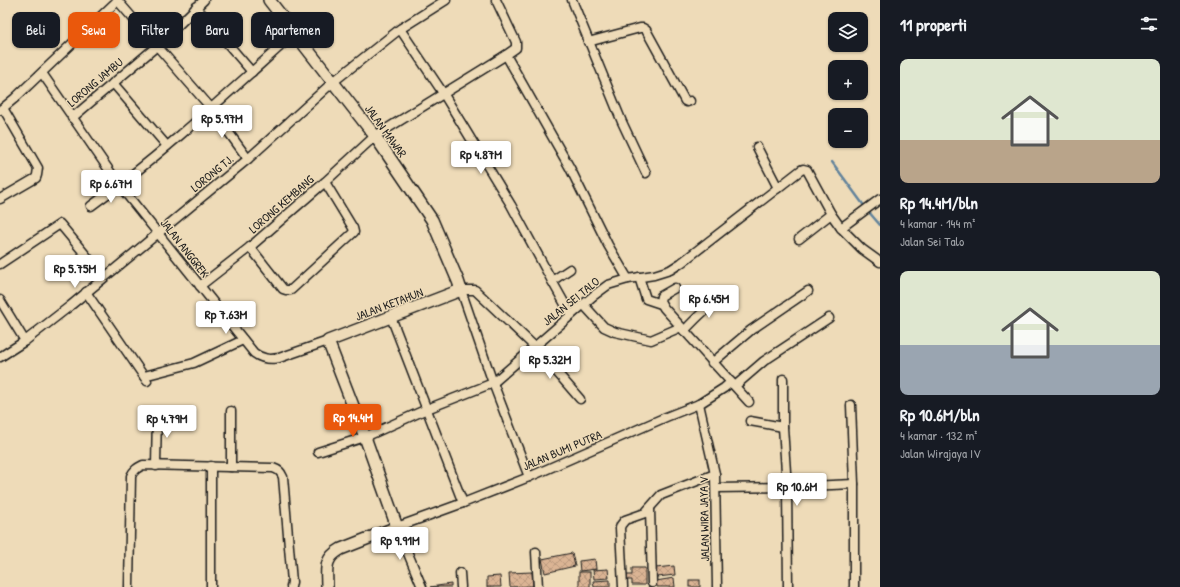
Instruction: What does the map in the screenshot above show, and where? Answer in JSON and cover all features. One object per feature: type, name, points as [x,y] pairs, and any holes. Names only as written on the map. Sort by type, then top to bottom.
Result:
[{"type":"street","points":[[0,200],[36,178],[38,172],[38,168],[2,109],[118,0],[128,12]]},
{"type":"street","name":"LORONG JAMBU","points":[[183,20],[204,0]]},
{"type":"street","name":"JALAN MAWAR","points":[[269,0],[278,12]]},
{"type":"street","name":"LORONG TJ.","points":[[0,357],[25,341],[248,159],[333,82],[400,29],[446,0]]},
{"type":"street","points":[[496,0],[516,44],[516,48],[506,55],[570,168],[608,245],[628,279]]},
{"type":"street","points":[[572,0],[622,122],[646,174]]},
{"type":"street","points":[[196,7],[252,72]]},
{"type":"street","points":[[588,42],[640,28],[645,29],[688,101]]},
{"type":"street","points":[[400,29],[443,93],[511,205],[571,314]]},
{"type":"street","name":"LORONG JAMBU","points":[[72,118],[155,48]]},
{"type":"street","points":[[159,48],[211,108],[248,159]]},
{"type":"street","points":[[91,206],[120,186],[279,48]]},
{"type":"street","name":"JALAN MAWAR","points":[[305,48],[375,136],[432,220],[461,290]]},
{"type":"street","name":"LORONG KEMBANG","points":[[200,286],[250,247],[375,136],[506,55]]},
{"type":"street","name":"JALAN ANGGREK","points":[[42,72],[72,118],[120,186],[254,353],[259,357],[271,360],[328,341]]},
{"type":"street","points":[[113,83],[167,146]]},
{"type":"street","points":[[757,147],[778,188]]},
{"type":"street","name":"JALAN SEI TALO","points":[[318,452],[365,437],[427,409],[493,383],[592,296],[608,285],[670,270],[803,169],[807,170],[831,214],[841,228],[862,249],[880,262]]},
{"type":"street","points":[[250,247],[283,289],[291,290],[354,232],[325,182]]},
{"type":"street","points":[[841,228],[880,199]]},
{"type":"street","points":[[799,239],[831,214]]},
{"type":"street","points":[[0,264],[60,224],[104,277]]},
{"type":"street","points":[[552,281],[570,269]]},
{"type":"street","points":[[639,277],[646,299],[661,304],[712,363],[749,402]]},
{"type":"street","points":[[661,304],[660,301],[662,296],[675,288]]},
{"type":"street","points":[[529,477],[493,383],[461,290],[475,290],[535,347],[580,399]]},
{"type":"street","name":"JALAN KETAHUN","points":[[328,341],[461,290]]},
{"type":"street","points":[[712,363],[751,330],[808,291]]},
{"type":"street","points":[[86,292],[146,379],[194,363],[243,340]]},
{"type":"street","points":[[583,304],[604,327],[615,332],[652,340],[683,329],[706,309],[726,296]]},
{"type":"street","points":[[0,300],[25,341]]},
{"type":"street","points":[[391,317],[463,503]]},
{"type":"street","name":"JALAN BUMI PUTRA","points":[[397,527],[529,477],[666,417],[700,404],[724,388],[733,384],[764,361],[830,318]]},
{"type":"street","points":[[328,341],[365,437],[397,527],[422,587]]},
{"type":"street","points":[[783,379],[783,427],[787,487],[788,587]]},
{"type":"street","name":"JALAN WIRA JAYA V","points":[[700,404],[715,474],[717,587]]},
{"type":"street","points":[[851,405],[854,484],[854,587]]},
{"type":"street","points":[[231,411],[231,467]]},
{"type":"street","points":[[156,466],[157,412]]},
{"type":"street","points":[[750,421],[783,427]]},
{"type":"street","points":[[129,587],[131,476],[138,467],[143,465],[273,468],[282,473],[291,587]]},
{"type":"street","points":[[211,466],[211,587]]},
{"type":"street","points":[[623,587],[621,525],[625,520],[642,515],[650,509],[661,495],[715,474]]},
{"type":"street","points":[[716,488],[854,484]]},
{"type":"street","points":[[650,509],[652,583]]},
{"type":"street","points":[[327,587],[327,566],[329,558],[335,552],[397,527]]},
{"type":"street","points":[[536,552],[538,587]]},
{"type":"street","points":[[460,572],[461,587]]},
{"type":"building","points":[[572,553],[575,566],[545,573],[542,559]]},
{"type":"building","points":[[595,559],[596,569],[580,571],[579,561]]},
{"type":"building","points":[[674,566],[675,575],[657,577],[656,568]]},
{"type":"building","points":[[632,568],[645,568],[645,585],[632,585],[632,580],[627,580],[627,575],[632,575]]},
{"type":"building","points":[[608,569],[609,578],[594,579],[593,570]]},
{"type":"building","points":[[532,572],[533,586],[510,587],[509,573]]},
{"type":"building","points":[[579,572],[590,572],[590,587],[579,587]]},
{"type":"building","points":[[500,576],[501,587],[487,587],[487,577]]},
{"type":"building","points":[[674,578],[675,587],[657,587],[656,581]]},
{"type":"building","points":[[610,580],[610,587],[594,587],[593,581]]},
{"type":"building","points":[[689,580],[700,580],[700,587],[689,587]]},
{"type":"building","points":[[451,584],[451,587],[430,587]]},
{"type":"waterway","points":[[832,162],[865,207]]},
{"type":"waterway","points":[[868,211],[880,225]]}]
